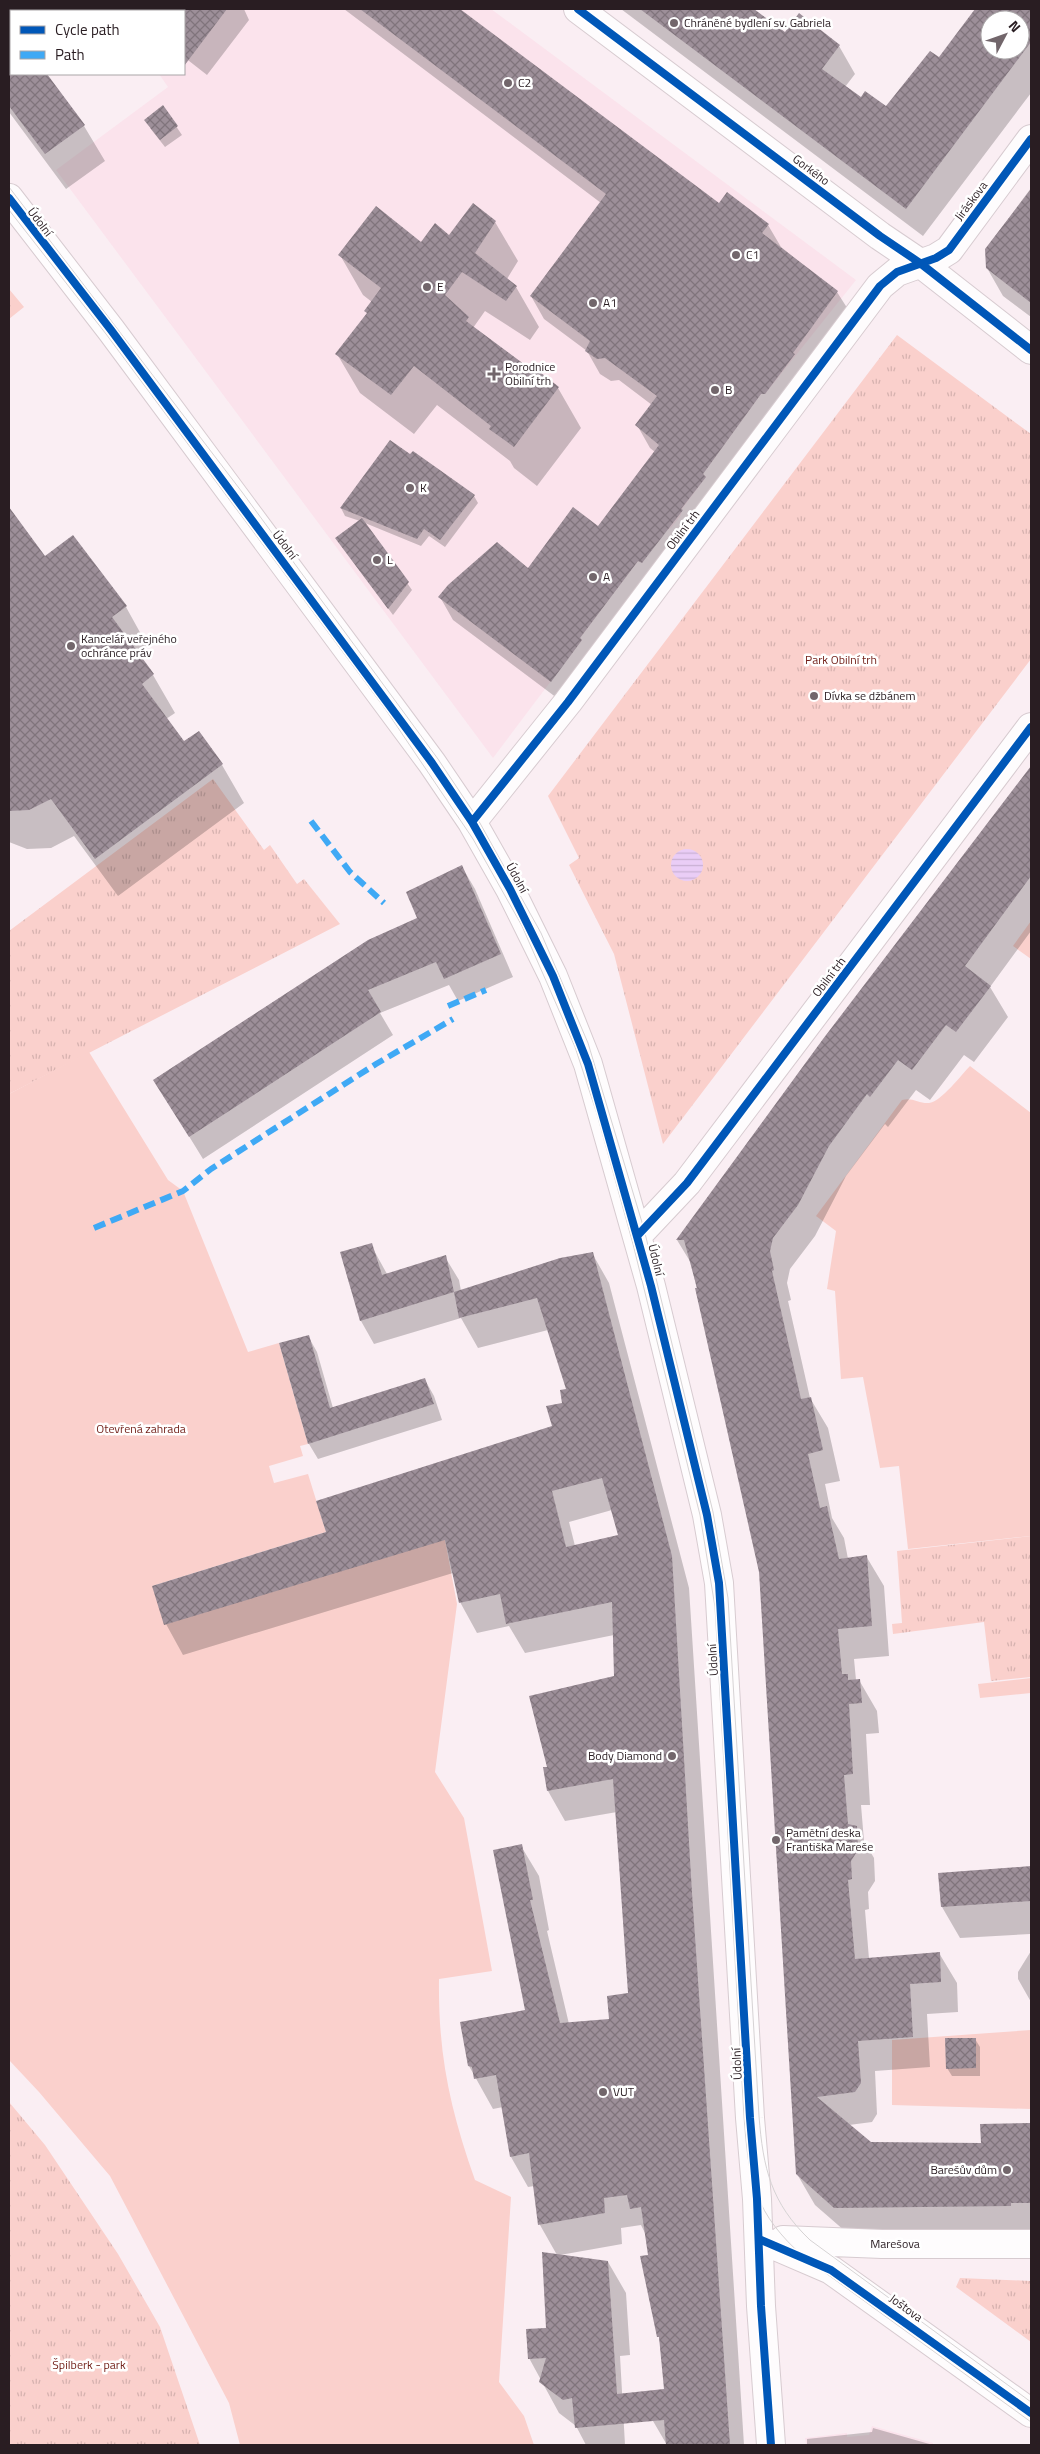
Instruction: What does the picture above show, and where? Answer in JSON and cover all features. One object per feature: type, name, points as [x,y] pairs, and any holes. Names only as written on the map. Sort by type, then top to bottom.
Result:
[{"type":"street","name":"Gorkého","points":[[578,9],[880,236],[920,263],[1031,350]]},
{"type":"street","name":"Jiráskova","points":[[920,263],[936,258],[949,250],[1031,140]]},
{"type":"street","name":"Údolní","points":[[9,198],[111,330],[343,642],[432,763],[472,822],[510,889],[557,985],[588,1064],[638,1235],[697,1471],[719,1583],[759,2239],[761,2306],[771,2445]]},
{"type":"street","name":"Obilní trh","points":[[472,822],[568,702],[880,286],[897,272],[920,263]]},
{"type":"street","name":"Obilní trh","points":[[638,1235],[687,1184],[1031,727]]},
{"type":"street","name":"Marešova","points":[[759,2239],[882,2244],[1031,2244]]},
{"type":"street","name":"Joštova","points":[[759,2239],[831,2270],[1031,2413]]},
{"type":"shaded area","name":"Porodnice Obilní trh","points":[[491,9],[856,280],[765,394],[761,394],[703,474],[706,477],[682,509],[681,515],[671,528],[666,530],[642,563],[638,561],[580,638],[582,640],[493,758],[56,170],[168,87],[160,75],[185,75],[185,10],[111,10]]},
{"type":"shaded area","points":[[687,849],[699,853],[703,865],[699,877],[687,881],[675,877],[671,865],[675,853]]},
{"type":"shaded area","points":[[872,2426],[933,2443],[933,2445],[806,2445],[805,2438],[847,2433],[847,2437],[869,2435]]},
{"type":"green space","points":[[9,289],[24,307],[9,319]]},
{"type":"green space","name":"Park Obilní trh","points":[[897,335],[1031,434],[1031,659],[663,1144],[614,954],[569,865],[579,858],[548,796]]},
{"type":"green space","points":[[213,779],[264,850],[270,845],[297,884],[304,879],[340,924],[9,1094],[9,931]]},
{"type":"green space","points":[[1031,921],[1031,959],[1013,946]]},
{"type":"green space","name":"Otevřená zahrada","points":[[89,1052],[168,1180],[183,1191],[248,1352],[279,1343],[308,1444],[300,1446],[303,1456],[269,1466],[274,1483],[308,1474],[326,1532],[152,1586],[445,1540],[457,1604],[435,1772],[464,1818],[492,1971],[439,1979],[443,2057],[452,2105],[475,2180],[511,2197],[499,2382],[524,2416],[534,2445],[240,2445],[229,2403],[110,2176],[39,2092],[9,2060],[9,1094]]},
{"type":"green space","points":[[970,1066],[1031,1113],[1031,1536],[908,1549],[899,1466],[880,1468],[863,1377],[841,1379],[835,1291],[827,1289],[836,1231],[816,1216],[902,1100],[909,1099],[926,1103],[934,1101],[945,1093]]},
{"type":"green space","points":[[1031,1536],[1031,1677],[991,1681],[984,1622],[893,1634],[892,1624],[902,1623],[897,1551]]},
{"type":"green space","points":[[1031,1678],[1031,1693],[980,1698],[978,1684]]},
{"type":"green space","points":[[1031,2030],[1031,2109],[892,2105],[892,2040]]},
{"type":"green space","name":"Špilberk - park","points":[[9,2102],[45,2145],[118,2254],[160,2327],[200,2445],[9,2445]]},
{"type":"green space","points":[[960,2278],[1031,2281],[1031,2342],[956,2287]]},
{"type":"building","points":[[227,9],[185,65],[185,10]]},
{"type":"building","points":[[360,9],[460,9],[719,203],[727,192],[769,224],[762,233],[838,291],[793,353],[795,354],[765,394],[761,394],[703,474],[706,477],[681,509],[683,510],[642,563],[638,561],[580,638],[582,640],[551,682],[438,597],[448,585],[497,542],[528,568],[573,507],[598,526],[659,445],[635,425],[657,396],[605,358],[597,359],[585,351],[590,341],[530,296],[606,194]]},
{"type":"building","points":[[640,9],[754,9],[785,32],[799,13],[840,45],[822,69],[861,97],[865,91],[886,106],[930,51],[939,57],[975,9],[1031,9],[1030,43],[1030,10],[980,10],[980,60],[1018,60],[906,209]]},
{"type":"building","points":[[9,74],[48,75],[85,125],[45,154],[9,106]]},
{"type":"building","points":[[163,105],[178,126],[160,140],[144,120]]},
{"type":"building","points":[[1031,189],[1031,303],[986,268],[985,249]]},
{"type":"building","points":[[473,203],[496,221],[475,253],[517,286],[506,301],[462,272],[445,295],[469,317],[466,321],[533,371],[536,369],[559,387],[514,447],[489,429],[491,426],[414,366],[391,395],[335,354],[367,313],[364,311],[381,288],[338,255],[376,206],[421,242],[435,223],[449,235]]},
{"type":"building","name":"K","points":[[390,440],[410,454],[413,451],[475,495],[440,540],[424,529],[417,539],[340,508]]},
{"type":"building","name":"Kancelář veřejného ochránce práv","points":[[9,507],[45,556],[73,535],[127,606],[112,617],[154,674],[142,684],[184,741],[199,731],[223,764],[95,859],[51,799],[29,810],[9,811]]},
{"type":"building","name":"L","points":[[362,518],[409,582],[388,609],[335,538]]},
{"type":"building","points":[[1031,766],[1031,876],[965,966],[991,986],[956,1032],[946,1025],[912,1070],[898,1060],[870,1097],[867,1094],[829,1146],[798,1205],[773,1238],[770,1251],[774,1270],[772,1271],[801,1399],[811,1397],[823,1450],[808,1454],[820,1508],[827,1506],[839,1559],[867,1555],[872,1626],[838,1629],[842,1674],[848,1674],[848,1680],[860,1679],[862,1703],[849,1704],[853,1774],[844,1775],[848,1824],[857,1826],[858,1850],[851,1861],[852,1879],[848,1880],[855,1959],[940,1952],[941,1982],[910,1984],[913,2037],[858,2041],[861,2083],[855,2092],[817,2097],[871,2142],[981,2143],[980,2124],[1031,2123],[1031,2203],[1011,2203],[1011,2206],[834,2208],[796,2174],[759,1572],[695,1288],[697,1288],[684,1240],[676,1240],[823,1039]]},
{"type":"building","points":[[462,865],[501,954],[444,979],[436,962],[368,990],[381,1012],[189,1137],[153,1080],[368,940],[417,918],[406,892]]},
{"type":"building","points":[[372,1243],[382,1275],[446,1255],[454,1292],[360,1321],[340,1252]]},
{"type":"building","points":[[593,1252],[672,1556],[692,1893],[730,2445],[666,2445],[664,2420],[575,2428],[572,2398],[563,2400],[539,2382],[546,2358],[528,2359],[526,2329],[546,2328],[542,2252],[608,2261],[617,2394],[664,2389],[659,2337],[657,2337],[640,2256],[648,2255],[641,2207],[630,2209],[627,2195],[604,2198],[605,2213],[538,2225],[529,2153],[510,2157],[496,2075],[474,2079],[472,2067],[468,2066],[460,2022],[525,2010],[493,1850],[522,1844],[533,1900],[530,1900],[560,2023],[609,2019],[607,1996],[628,1993],[613,1779],[547,1791],[543,1767],[547,1767],[529,1696],[614,1676],[612,1602],[506,1624],[500,1594],[459,1603],[445,1540],[164,1625],[152,1586],[326,1532],[316,1501],[552,1426],[546,1406],[562,1403],[560,1390],[566,1389],[537,1298],[459,1318],[454,1292],[560,1258]],"holes":[[[602,1478],[618,1535],[566,1547],[552,1491]]]},
{"type":"building","points":[[309,1335],[330,1408],[425,1378],[434,1404],[308,1444],[279,1343]]},
{"type":"building","points":[[1031,1866],[1031,1901],[941,1907],[938,1873]]},
{"type":"building","points":[[945,2038],[976,2038],[976,2068],[946,2069]]},
{"type":"tram line","points":[[9,187],[242,492],[438,759],[476,816],[541,933],[588,1043],[644,1229],[713,1512],[728,1598],[759,2116],[763,2152],[771,2184],[786,2212],[810,2240],[1031,2402]]},
{"type":"tram line","points":[[9,210],[106,334],[386,710],[473,839],[522,926],[575,1047],[597,1114],[633,1244],[700,1515],[715,1607],[744,2117],[748,2160],[757,2195],[775,2226],[805,2258],[1031,2422]]},
{"type":"marked path","points":[[311,821],[350,872],[384,903]]},
{"type":"marked path","points":[[448,1006],[486,990]]},
{"type":"marked path","points":[[94,1228],[183,1191],[211,1169],[376,1064],[453,1019]]},
{"type":"cycle path","points":[[578,9],[880,236],[920,263],[1031,350]]},
{"type":"cycle path","points":[[472,822],[568,702],[880,286],[897,272],[936,258],[949,250],[1031,139]]},
{"type":"cycle path","points":[[9,198],[111,330],[432,763],[472,822],[510,889],[553,976],[588,1064],[651,1286],[707,1515],[719,1583],[750,2118],[757,2199],[761,2306],[771,2445]]},
{"type":"cycle path","points":[[638,1235],[687,1183],[1031,727]]},
{"type":"cycle path","points":[[759,2239],[831,2270],[1031,2413]]},
{"type":"place","name":"Chráněné bydlení sv. Gabriela","points":[[674,23]]},
{"type":"place","name":"C2","points":[[508,83]]},
{"type":"place","name":"C1","points":[[736,255]]},
{"type":"place","name":"E","points":[[427,287]]},
{"type":"place","name":"A1","points":[[593,303]]},
{"type":"place","name":"Porodnice Obilní trh","points":[[494,374]]},
{"type":"place","name":"B","points":[[715,390]]},
{"type":"place","name":"K","points":[[410,488]]},
{"type":"place","name":"L","points":[[377,560]]},
{"type":"place","name":"A","points":[[593,577]]},
{"type":"place","name":"Kancelář veřejného ochránce práv","points":[[71,646]]},
{"type":"place","name":"Dívka se džbánem","points":[[814,696]]},
{"type":"place","name":"Body Diamond","points":[[672,1756]]},
{"type":"place","name":"Pamětní deska Františka Mareše","points":[[776,1840]]},
{"type":"place","name":"VUT","points":[[603,2092]]},
{"type":"place","name":"Barešův dům","points":[[1007,2170]]}]
